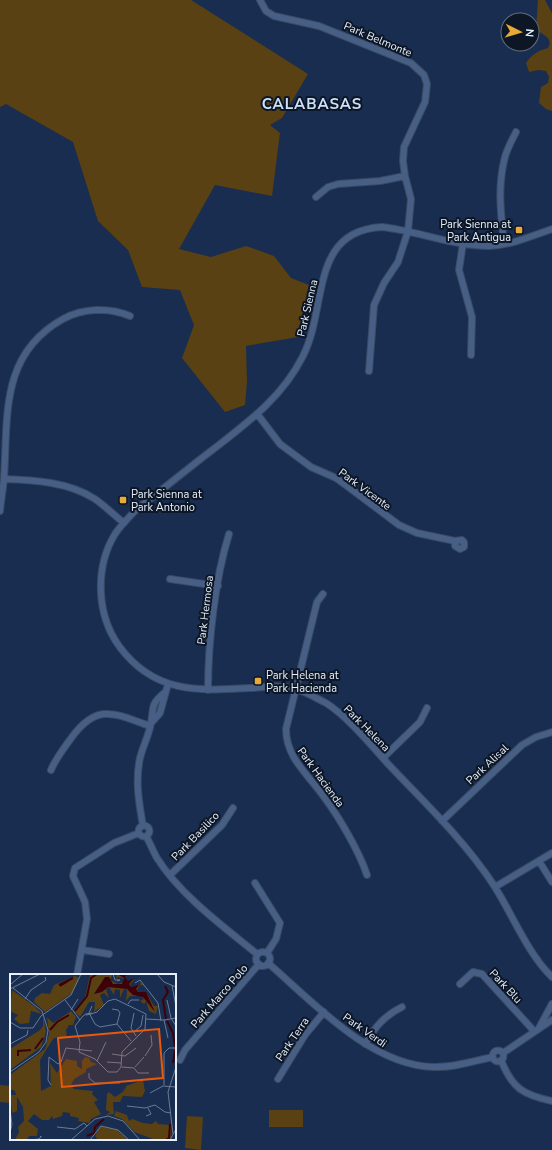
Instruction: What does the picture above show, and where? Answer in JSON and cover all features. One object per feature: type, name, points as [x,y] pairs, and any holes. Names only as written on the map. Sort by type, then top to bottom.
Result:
[{"type":"street","name":"Park Belmonte","points":[[260,0],[266,11],[274,16],[319,26],[411,64],[421,72],[427,84],[427,93],[404,147],[403,161],[405,176],[411,199],[408,231],[400,258],[384,283],[374,305],[369,371]]},
{"type":"street","points":[[504,244],[500,205],[500,182],[505,156],[516,132]]},
{"type":"street","points":[[316,197],[328,188],[338,184],[380,181],[405,176]]},
{"type":"street","name":"Park Sienna","points":[[103,563],[110,544],[124,523],[137,509],[258,415],[277,396],[292,376],[303,355],[315,325],[326,269],[332,255],[347,237],[369,228],[382,227],[483,246],[504,244],[525,239],[552,229]]},
{"type":"street","points":[[463,243],[459,270],[472,317],[471,355]]},
{"type":"street","points":[[0,511],[4,479],[3,438],[7,399],[12,377],[18,363],[28,348],[44,331],[71,315],[96,310],[117,310],[130,316]]},
{"type":"street","name":"Park Vicente","points":[[258,415],[280,444],[311,467],[336,478],[348,486],[399,525],[417,533],[455,541]]},
{"type":"street","points":[[4,479],[38,481],[78,490],[94,498],[124,523]]},
{"type":"street","name":"Park Hermosa","points":[[208,690],[210,642],[222,555],[229,534]]},
{"type":"street","name":"Park Helena","points":[[103,563],[101,584],[103,605],[109,630],[131,661],[147,674],[168,684],[208,690],[278,687],[296,689],[332,707],[383,758],[477,860],[495,887],[537,958],[552,977]]},
{"type":"street","points":[[170,579],[218,586]]},
{"type":"street","name":"Park Hacienda","points":[[323,594],[317,602],[286,729],[286,742],[289,752],[325,798],[362,861],[366,875]]},
{"type":"street","points":[[139,833],[140,828],[143,826],[137,790],[140,760],[151,724],[154,706],[157,699],[164,693],[168,684]]},
{"type":"street","points":[[151,724],[161,710],[165,701],[164,693]]},
{"type":"street","points":[[154,706],[161,710]]},
{"type":"street","points":[[383,758],[420,722],[427,708]]},
{"type":"street","points":[[51,770],[57,757],[78,728],[93,716],[105,714],[118,715],[151,724]]},
{"type":"street","name":"Park Alisal","points":[[442,821],[522,745],[536,737],[552,732]]},
{"type":"street","name":"Park Basilico","points":[[170,876],[222,825],[233,808]]},
{"type":"street","points":[[143,826],[147,827],[149,830],[146,836]]},
{"type":"street","points":[[139,833],[141,836],[146,836]]},
{"type":"street","points":[[77,974],[83,950],[87,919],[85,902],[73,876],[75,868],[114,843],[139,833]]},
{"type":"street","points":[[146,836],[157,858],[170,876],[191,897],[257,954]]},
{"type":"street","points":[[495,887],[552,853]]},
{"type":"street","points":[[540,861],[552,882]]},
{"type":"street","points":[[255,883],[280,923],[276,939],[267,953]]},
{"type":"street","points":[[83,950],[109,954]]},
{"type":"street","points":[[257,954],[263,952],[267,953]]},
{"type":"street","points":[[257,954],[256,961],[264,966],[268,963],[270,957],[267,953]]},
{"type":"street","name":"Park Verdi","points":[[268,963],[324,1012],[365,1044],[384,1055],[421,1066],[434,1067],[456,1065],[493,1057],[495,1051],[500,1050],[503,1053],[536,1029],[552,1020]]},
{"type":"street","name":"Park Marco Polo","points":[[180,1060],[185,1050],[259,964]]},
{"type":"street","name":"Park Blu","points":[[460,984],[473,972],[482,974],[536,1029]]},
{"type":"street","name":"Park Verdi","points":[[536,1029],[552,1004]]},
{"type":"street","points":[[365,1044],[378,1023],[390,1013],[402,1006]]},
{"type":"street","name":"Park Terra","points":[[278,1079],[305,1035],[324,1012]]},
{"type":"street","points":[[500,1060],[503,1053]]},
{"type":"street","points":[[493,1057],[495,1060],[500,1060]]},
{"type":"street","points":[[500,1060],[508,1078],[519,1089],[535,1098],[552,1101]]},
{"type":"shaded area","points":[[0,0],[191,0],[308,74],[282,118],[270,125],[280,133],[272,196],[215,185],[179,249],[211,257],[246,246],[274,256],[291,278],[309,285],[298,337],[246,346],[247,382],[245,405],[225,412],[182,358],[194,325],[180,290],[142,287],[128,250],[98,221],[73,142],[6,104],[0,107]]},
{"type":"shaded area","points":[[538,0],[545,0],[552,13],[552,111],[546,109],[539,103],[541,87],[548,83],[549,77],[546,71],[539,70],[529,72],[526,63],[536,53],[548,48],[550,43],[548,38],[540,32],[540,12],[537,12]]},
{"type":"shaded area","points":[[0,1085],[10,1086],[10,1103],[0,1102]]},
{"type":"shaded area","points":[[269,1110],[303,1110],[303,1127],[269,1127]]},
{"type":"shaded area","points":[[187,1116],[203,1117],[201,1150],[185,1148]]},
{"type":"place","name":"Park Sienna at Park Antigua","points":[[519,230]]},
{"type":"place","name":"Park Sienna at Park Antonio","points":[[123,500]]},
{"type":"place","name":"Park Helena at Park Hacienda","points":[[258,681]]},
{"type":"district","name":"CALABASAS","points":[[312,104]]}]
